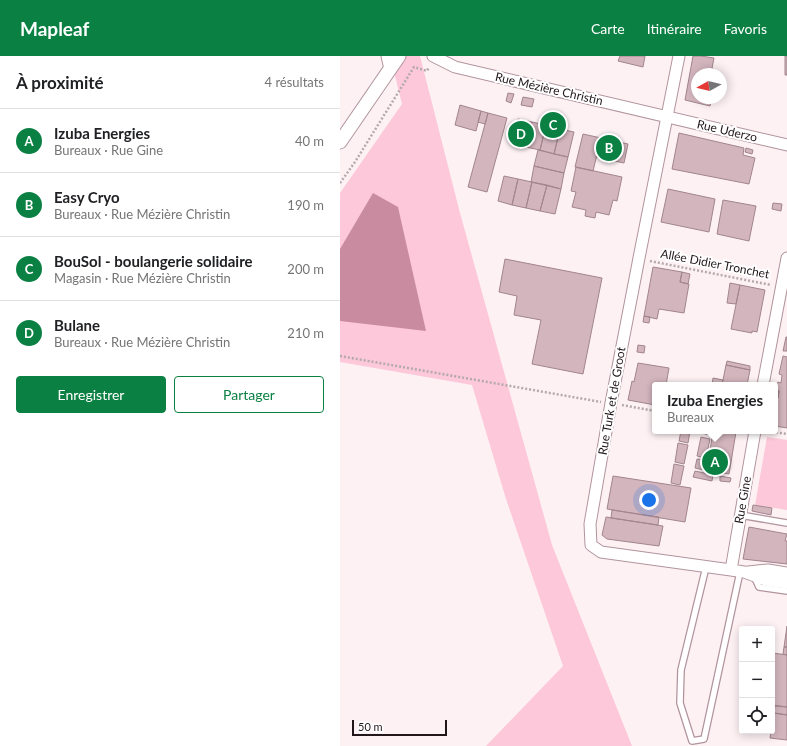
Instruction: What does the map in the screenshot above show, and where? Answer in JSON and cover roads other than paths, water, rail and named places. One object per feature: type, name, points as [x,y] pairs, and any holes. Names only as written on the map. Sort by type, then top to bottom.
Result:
[{"type":"street","points":[[387,56],[390,69]]},
{"type":"street","points":[[340,142],[399,56]]},
{"type":"street","name":"Rue Turk et de Groot","points":[[679,56],[638,258],[611,403],[590,524],[591,545],[601,552],[742,572]]},
{"type":"street","name":"Rue Mézière Christin","points":[[434,57],[455,67],[668,116]]},
{"type":"street","name":"Rue Uderzo","points":[[668,116],[787,145]]},
{"type":"street","points":[[765,382],[787,258]]},
{"type":"street","name":"Rue Gine","points":[[742,572],[740,515],[754,434]]},
{"type":"street","points":[[742,572],[768,570],[787,573]]},
{"type":"street","points":[[742,572],[766,580],[787,583]]},
{"type":"lane","points":[[740,515],[787,523]]},
{"type":"lane","points":[[706,566],[681,670],[680,703],[692,741],[704,739],[742,572],[759,587],[787,591]]},
{"type":"place","name":"BouSol - boulangerie solidaire","points":[[553,125]]},
{"type":"place","name":"Bulane","points":[[521,134]]},
{"type":"place","name":"Easy Cryo","points":[[609,148]]},
{"type":"place","name":"Izuba Energies","points":[[715,462]]}]
